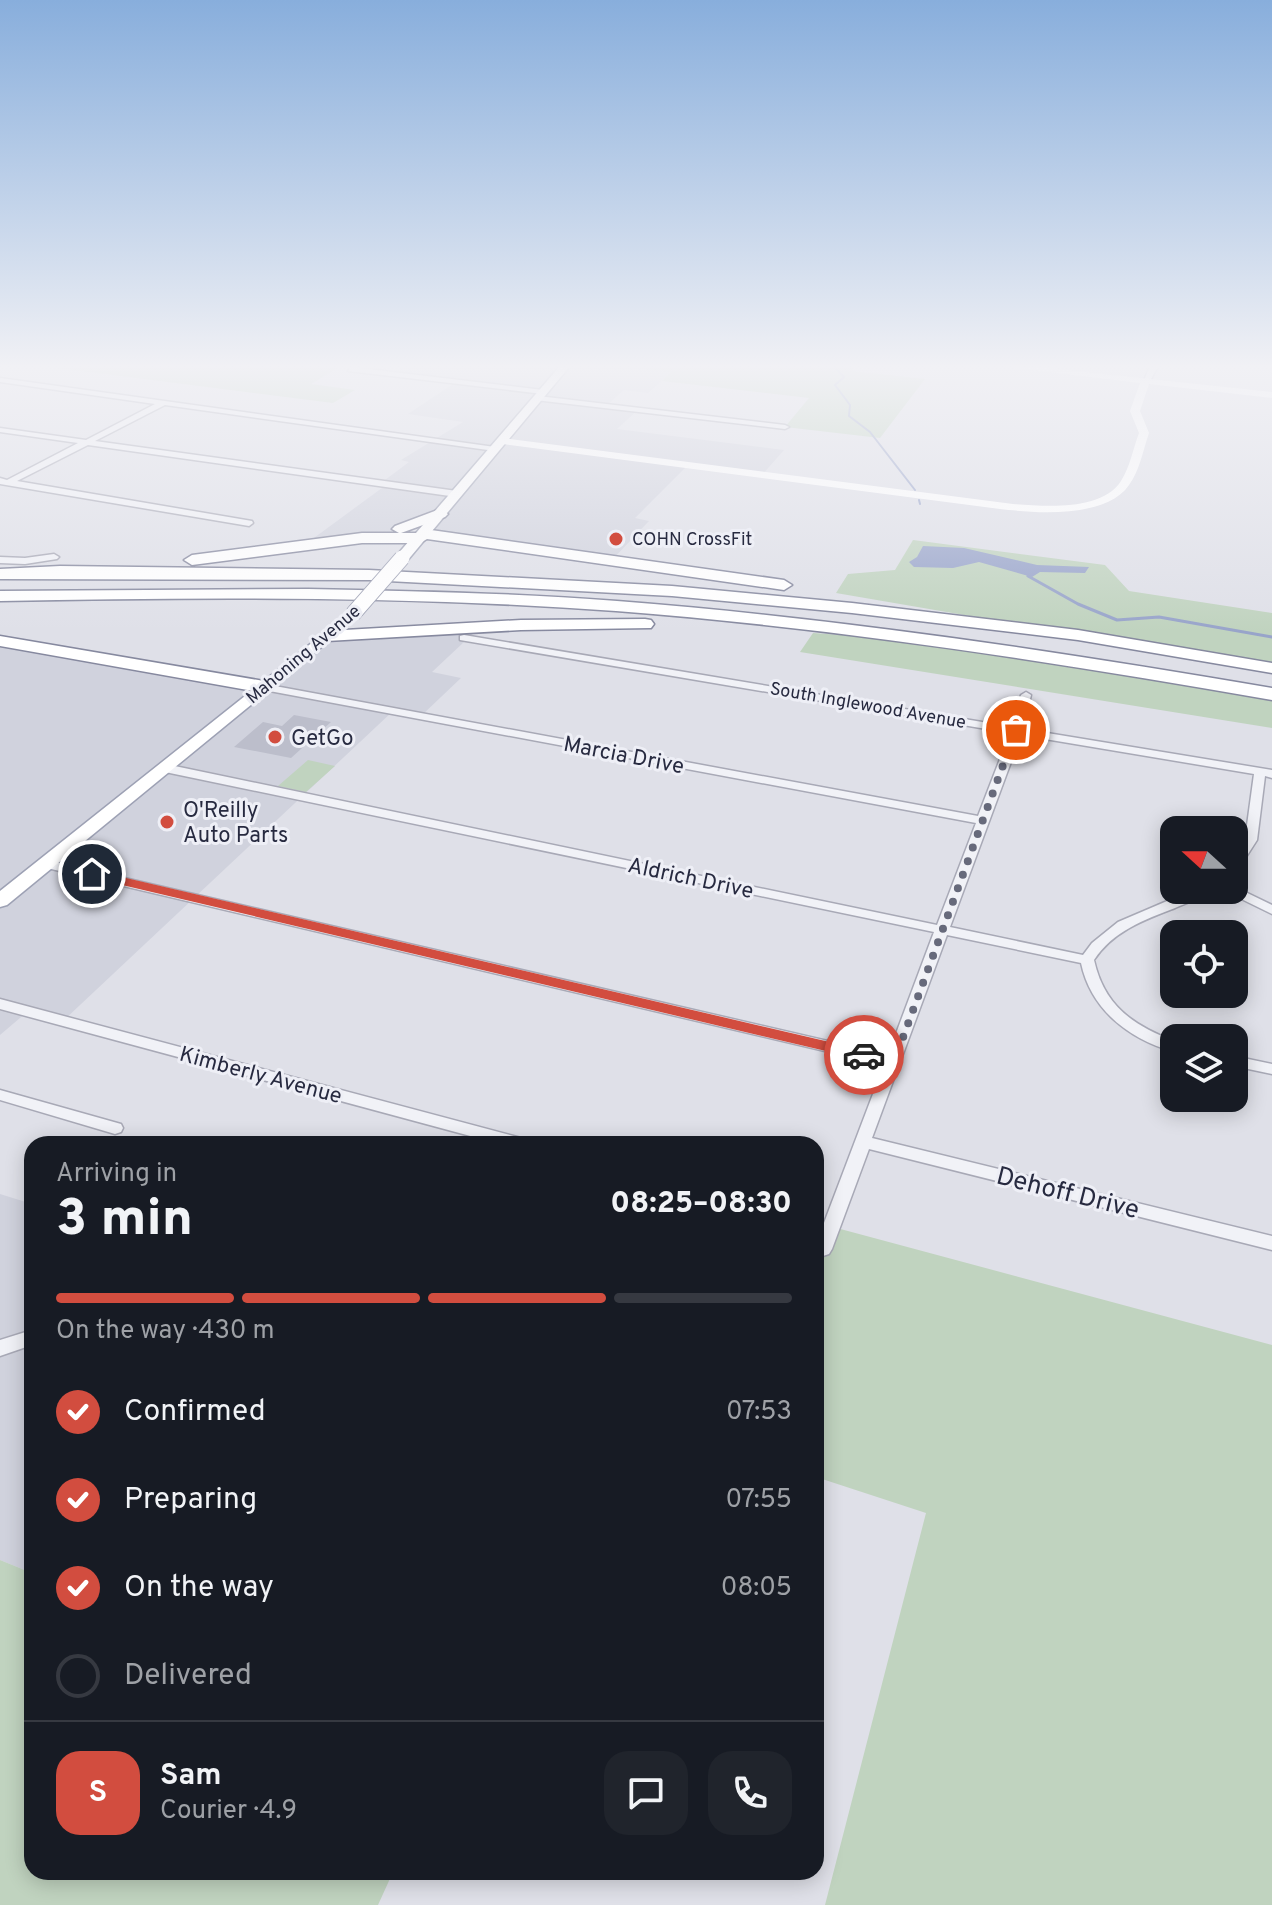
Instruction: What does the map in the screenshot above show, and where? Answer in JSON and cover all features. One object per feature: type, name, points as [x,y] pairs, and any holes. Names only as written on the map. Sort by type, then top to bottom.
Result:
[{"type":"highway","points":[[43,573],[210,559],[362,538],[401,529],[440,514]]},
{"type":"highway","points":[[362,538],[422,536],[890,601],[1272,668]]},
{"type":"highway","points":[[0,574],[369,575],[566,583],[759,598],[1078,635]]},
{"type":"highway","points":[[0,596],[269,593],[519,600],[763,619],[1107,666],[1272,694]]},
{"type":"highway","points":[[327,636],[603,623],[725,627],[927,641]]},
{"type":"highway","points":[[0,641],[264,687]]},
{"type":"main road","name":"Mahoning Avenue","points":[[0,901],[353,614],[490,455]]},
{"type":"street","points":[[3,483],[61,455]]},
{"type":"street","points":[[179,455],[457,494]]},
{"type":"street","points":[[580,455],[1003,506],[1058,508],[1099,501],[1113,495],[1125,485],[1136,455]]},
{"type":"street","points":[[3,483],[249,523]]},
{"type":"street","points":[[0,560],[54,557]]},
{"type":"street","name":"South Inglewood Avenue","points":[[464,638],[1266,773]]},
{"type":"street","name":"Marcia Drive","points":[[264,687],[983,821]]},
{"type":"street","points":[[824,1225],[865,1142],[1016,730],[1026,695]]},
{"type":"street","name":"Aldrich Drive","points":[[165,768],[1087,960]]},
{"type":"street","points":[[1248,844],[1266,773]]},
{"type":"street","points":[[47,864],[894,1062]]},
{"type":"street","points":[[1248,899],[1272,910]]},
{"type":"street","points":[[1160,1041],[1136,1030],[1111,1011],[1091,982],[1087,960],[1094,946],[1112,931],[1172,904]]},
{"type":"street","name":"Kimberly Avenue","points":[[0,1004],[491,1136]]},
{"type":"street","points":[[1248,1064],[1272,1069]]},
{"type":"street","points":[[0,1095],[115,1128]]},
{"type":"street","name":"Dehoff Drive","points":[[865,1142],[1272,1243]]},
{"type":"street","points":[[0,1348],[24,1340]]},
{"type":"shaded area","points":[[409,455],[780,455],[762,475],[688,465],[635,518],[649,521],[612,560],[424,534],[438,515],[392,532],[303,546],[386,485],[381,483],[409,462],[401,460]]},
{"type":"shaded area","points":[[480,627],[432,672],[461,678],[421,716],[393,711],[63,1021],[27,1012],[0,1035],[0,641],[264,687],[327,636]]},
{"type":"shaded area","points":[[0,1194],[24,1202],[24,1570],[0,1560]]},
{"type":"green space","points":[[913,540],[1105,565],[1129,591],[1272,613],[1272,668],[836,593],[848,574],[895,570]]},
{"type":"green space","points":[[813,633],[927,641],[1272,694],[1272,728],[800,652]]},
{"type":"green space","points":[[308,760],[335,766],[306,792],[278,786]]},
{"type":"green space","points":[[833,1227],[1272,1345],[1272,1905],[825,1905],[926,1513],[824,1480],[824,1249]]},
{"type":"green space","points":[[0,1560],[24,1570],[24,1880],[389,1880],[378,1905],[0,1905]]},
{"type":"water","points":[[923,546],[964,548],[1037,565],[1089,567],[1085,573],[1040,572],[1032,577],[979,562],[953,568],[914,567],[909,562],[917,557]]},
{"type":"building","name":"GetGo","points":[[294,715],[331,722],[291,758],[234,747],[263,722],[282,726]]},
{"type":"waterway","points":[[888,455],[915,490]]},
{"type":"waterway","points":[[919,500],[920,504]]},
{"type":"waterway","points":[[1028,576],[1078,604],[1117,620],[1159,617],[1272,637]]},
{"type":"way so far","points":[[864,1055],[894,1062],[1016,730]]},
{"type":"place","name":"COHN CrossFit","points":[[616,539]]},
{"type":"place","name":"GetGo","points":[[275,737]]},
{"type":"place","name":"O'Reilly Auto Parts","points":[[167,822]]},
{"type":"route","points":[[92,874],[864,1055]]}]
